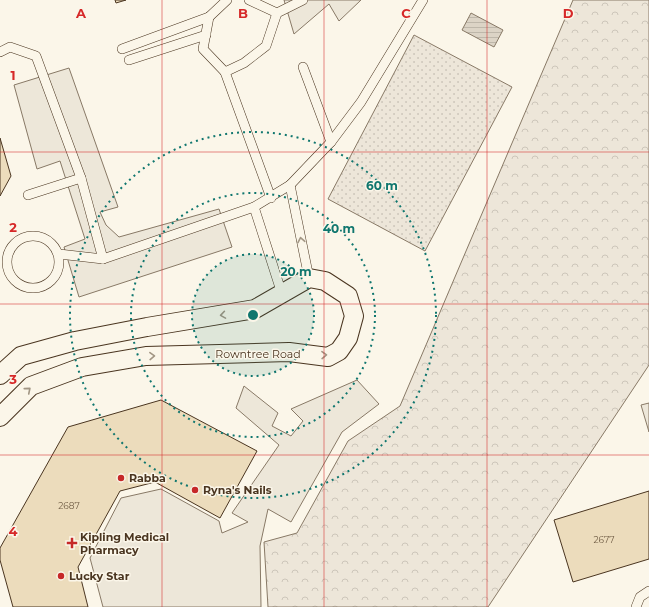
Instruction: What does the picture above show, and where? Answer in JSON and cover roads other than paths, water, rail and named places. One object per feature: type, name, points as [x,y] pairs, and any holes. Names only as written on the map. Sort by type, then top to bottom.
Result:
[{"type":"street","points":[[0,375],[21,356],[74,341],[140,328],[255,310],[310,278]]},
{"type":"street","name":"Rowntree Road","points":[[0,417],[31,386],[82,367],[146,356],[289,352],[328,357],[339,351],[348,338],[354,316],[348,296],[325,281],[310,278]]},
{"type":"lane","points":[[122,49],[209,17],[227,0]]},
{"type":"lane","points":[[249,0],[277,13]]},
{"type":"lane","points":[[225,72],[244,63],[266,46],[277,13],[303,0]]},
{"type":"lane","points":[[58,254],[103,259],[254,207],[290,185],[331,142],[362,102],[423,0]]},
{"type":"lane","points":[[209,17],[203,49],[225,72],[271,198]]},
{"type":"lane","points":[[129,60],[206,35]]},
{"type":"lane","points":[[0,52],[10,47],[36,56],[81,178],[103,259]]},
{"type":"lane","points":[[303,67],[331,142]]},
{"type":"lane","points":[[28,195],[81,178]]},
{"type":"lane","points":[[290,185],[310,278]]},
{"type":"lane","points":[[254,207],[282,294]]},
{"type":"lane","points":[[34,235],[44,238],[52,244],[58,254],[60,262],[57,272],[51,281],[42,286],[32,288],[22,286],[14,280],[7,268],[9,251],[15,242],[24,237],[34,235]]},
{"type":"lane","points":[[636,607],[640,597],[649,591]]},
{"type":"place","name":"Rabba","points":[[121,478]]},
{"type":"place","name":"Ryna's Nails","points":[[195,490]]},
{"type":"place","name":"Kipling Medical Pharmacy","points":[[72,543]]},
{"type":"place","name":"Lucky Star","points":[[61,576]]}]
